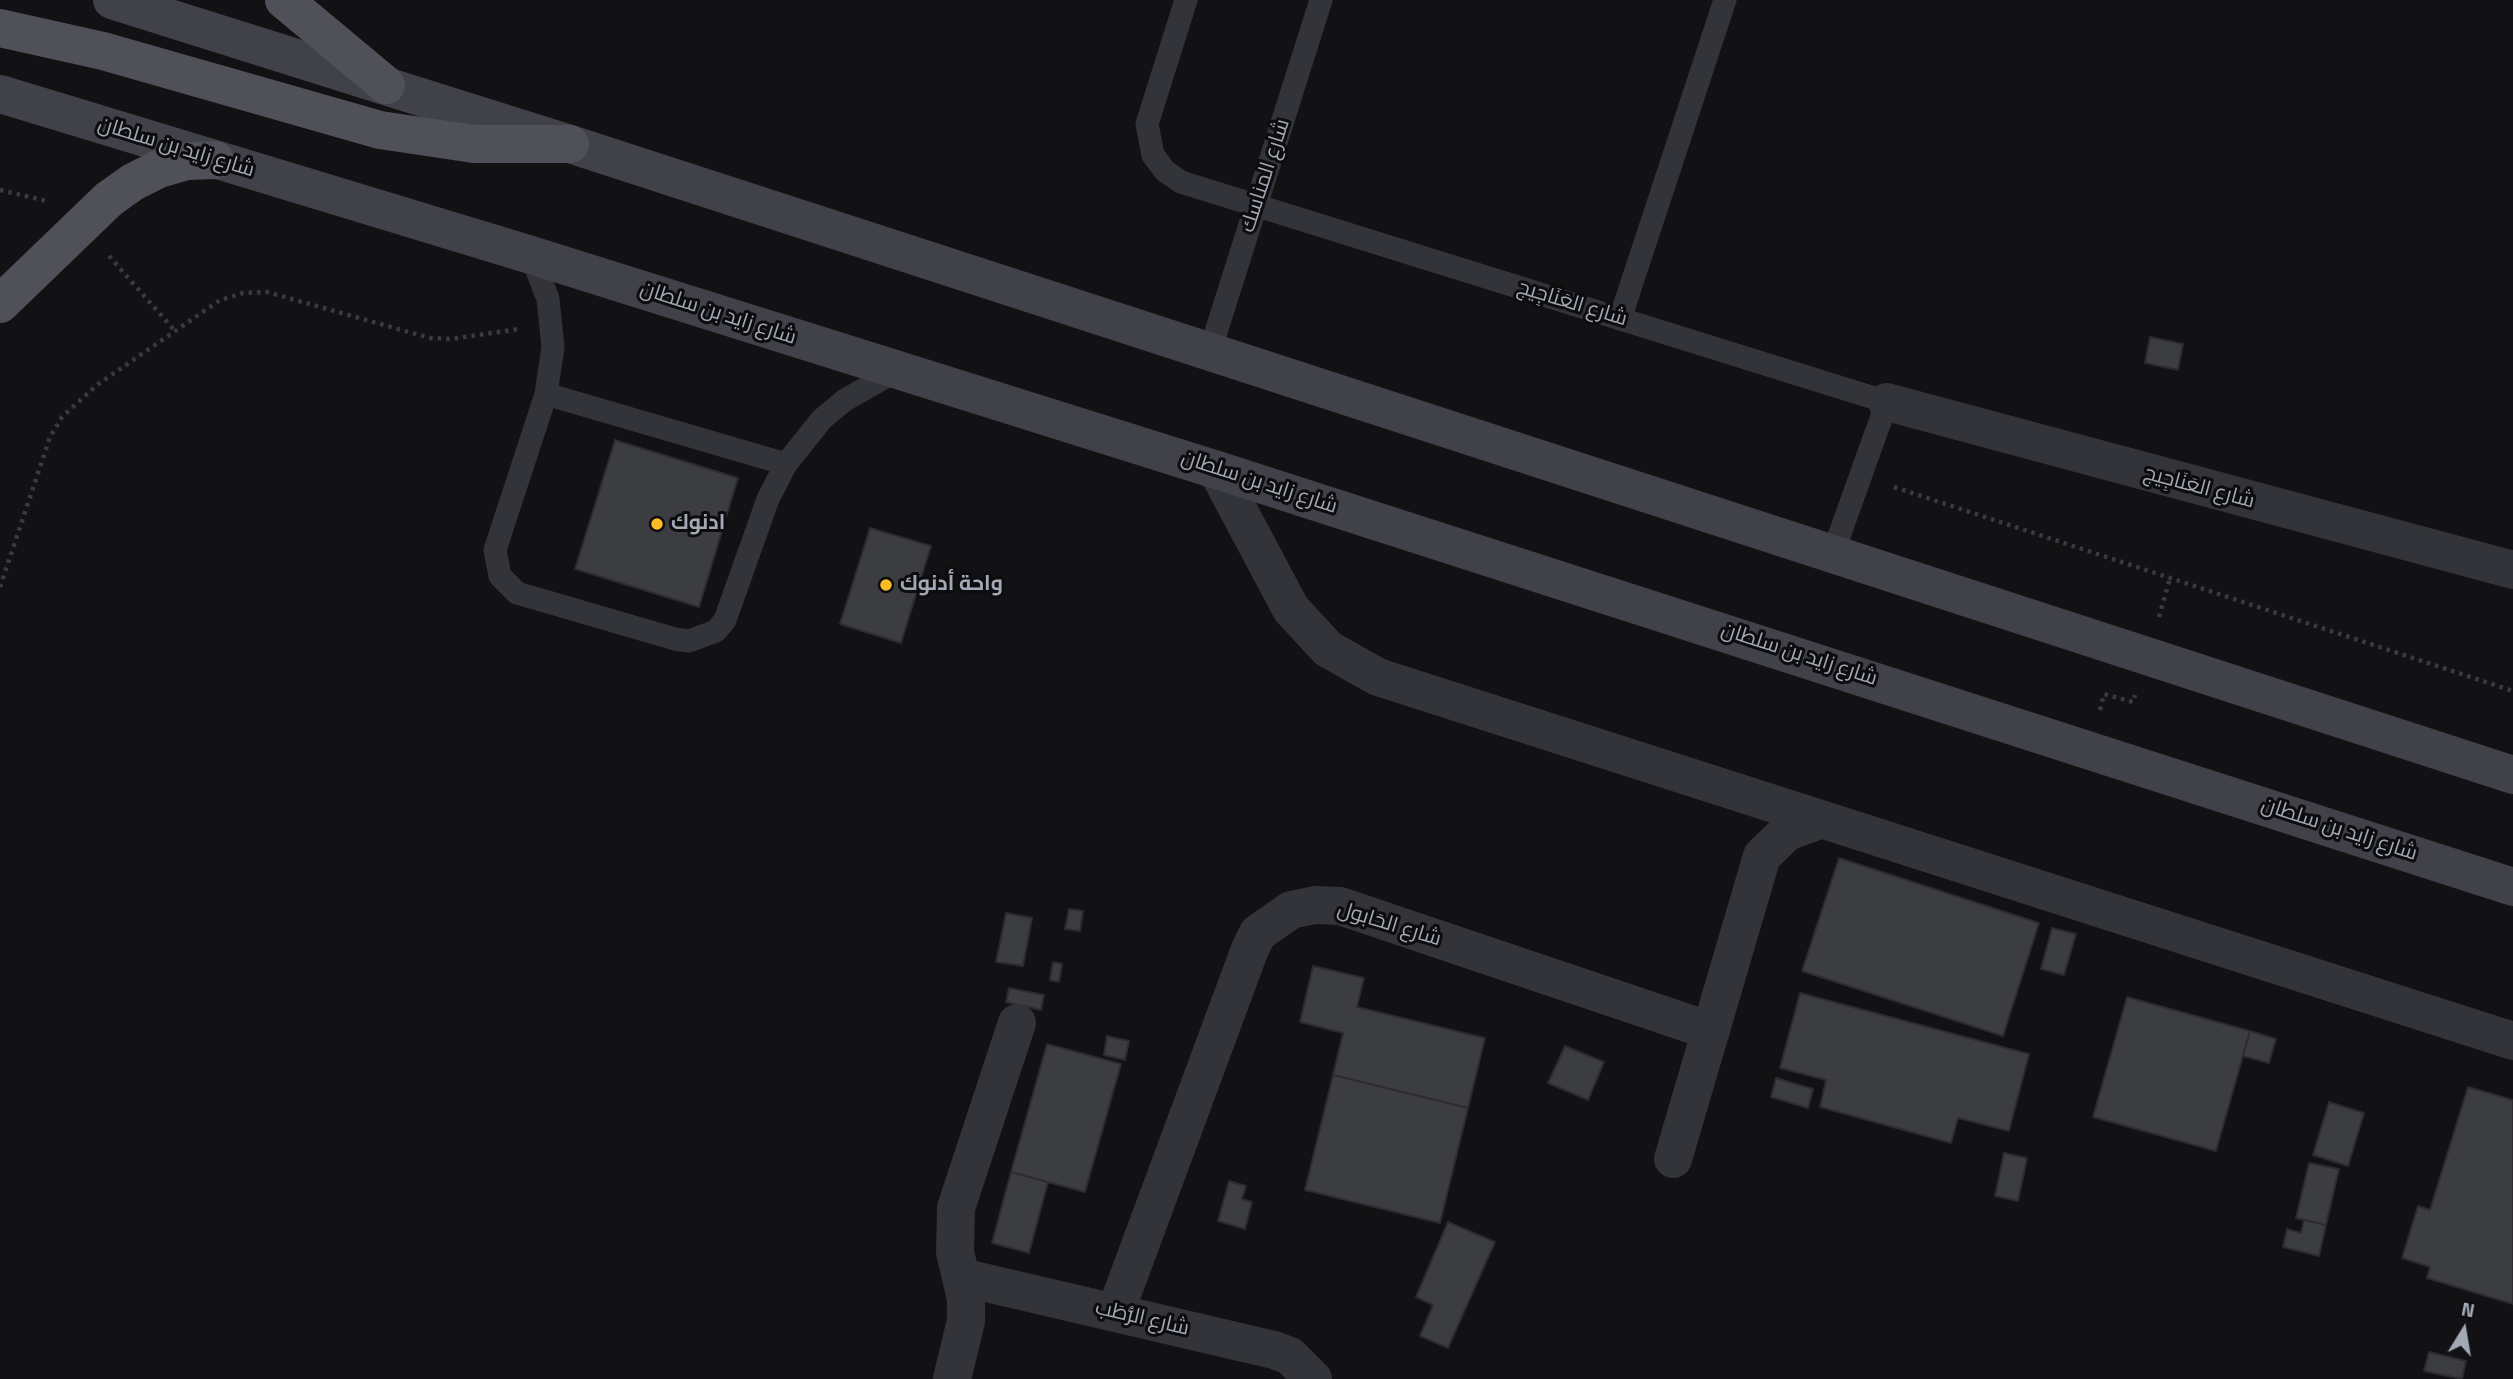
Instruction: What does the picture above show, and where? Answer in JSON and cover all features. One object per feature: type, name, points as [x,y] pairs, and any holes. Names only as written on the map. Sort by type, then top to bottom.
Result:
[{"type":"main road","points":[[113,0],[570,144],[2513,775]]},
{"type":"main road","points":[[284,0],[386,85]]},
{"type":"main road","points":[[4,25],[380,130],[474,144],[570,144]]},
{"type":"main road","name":"شارع زايد بن سلطان","points":[[0,94],[531,255],[1217,470],[2513,887]]},
{"type":"main road","points":[[0,304],[109,199],[133,182],[159,169],[187,161],[215,160]]},
{"type":"street","name":"شارع العَنَاجِيج","points":[[1887,402],[2513,570]]},
{"type":"street","points":[[1217,470],[1291,609],[1328,649],[1352,665],[1417,692],[2513,1041]]},
{"type":"street","points":[[1733,792],[1752,822],[1762,856]]},
{"type":"street","points":[[1673,1159],[1762,856],[1787,832],[1820,820]]},
{"type":"street","name":"شارع الحَابول","points":[[1115,1313],[1250,949],[1258,933],[1291,910],[1315,905],[1340,906],[1710,1031]]},
{"type":"street","points":[[952,1379],[965,1321],[961,1277],[955,1252],[956,1208],[1017,1023]]},
{"type":"street","name":"شارع الرُّطَب","points":[[961,1277],[1274,1350],[1290,1356],[1313,1379]]},
{"type":"lane","name":"شارع العَنَاجِيج","points":[[1186,0],[1150,108],[1148,140],[1153,155],[1166,171],[1181,182],[1887,402]]},
{"type":"lane","name":"شارع المناسك","points":[[1210,351],[1321,0]]},
{"type":"lane","points":[[1619,319],[1725,0]]},
{"type":"lane","points":[[531,255],[548,299],[552,323],[551,370],[546,394],[495,550],[495,563],[507,586],[531,597],[675,639],[703,638],[716,631],[725,620],[768,499],[786,464],[830,412],[870,384],[896,371]]},
{"type":"lane","points":[[546,394],[786,464]]},
{"type":"lane","points":[[1833,553],[1887,402]]},
{"type":"path","points":[[0,587],[50,437],[62,417],[97,385],[220,300],[243,293],[267,292],[430,338],[473,337],[552,323]]},
{"type":"path","points":[[1860,476],[2513,691]]},
{"type":"building","points":[[2150,337],[2183,344],[2178,370],[2145,363]]},
{"type":"building","name":"ادنوك","points":[[615,440],[738,478],[699,607],[575,569]]},
{"type":"building","name":"واحة أدنوك","points":[[870,528],[931,546],[901,643],[840,624]]},
{"type":"building","points":[[1839,858],[2039,923],[2003,1036],[1802,971]]},
{"type":"building","points":[[1069,909],[1083,911],[1080,931],[1065,929]]},
{"type":"building","points":[[1006,913],[1032,918],[1023,966],[996,962]]},
{"type":"building","points":[[2052,928],[2076,934],[2064,975],[2041,969]]},
{"type":"building","points":[[1053,962],[1062,964],[1059,982],[1050,980]]},
{"type":"building","points":[[1313,966],[1364,978],[1357,1007],[1485,1038],[1468,1108],[1333,1075],[1343,1033],[1300,1022]]},
{"type":"building","points":[[1009,988],[1044,995],[1041,1010],[1006,1002]]},
{"type":"building","points":[[1800,993],[2029,1054],[2009,1131],[1958,1118],[1951,1143],[1820,1107],[1826,1080],[1780,1068]]},
{"type":"building","points":[[2127,997],[2250,1031],[2216,1151],[2093,1117]]},
{"type":"building","points":[[2250,1031],[2276,1039],[2269,1063],[2243,1056]]},
{"type":"building","points":[[1107,1036],[1129,1041],[1125,1060],[1104,1055]]},
{"type":"building","points":[[1047,1044],[1121,1064],[1085,1192],[1011,1172]]},
{"type":"building","points":[[1565,1046],[1604,1062],[1588,1100],[1548,1083]]},
{"type":"building","points":[[1333,1075],[1468,1108],[1440,1223],[1305,1190]]},
{"type":"building","points":[[1776,1078],[1813,1089],[1808,1108],[1771,1097]]},
{"type":"building","points":[[2468,1087],[2513,1100],[2513,1304],[2427,1278],[2430,1267],[2402,1258],[2418,1206],[2430,1210]]},
{"type":"building","points":[[2329,1102],[2364,1113],[2348,1166],[2313,1155]]},
{"type":"building","points":[[2004,1153],[2027,1158],[2018,1201],[1995,1196]]},
{"type":"building","points":[[2309,1163],[2339,1169],[2326,1225],[2296,1218]]},
{"type":"building","points":[[1011,1172],[1048,1182],[1029,1253],[992,1243]]},
{"type":"building","points":[[1229,1181],[1246,1186],[1242,1199],[1252,1202],[1245,1229],[1218,1221]]},
{"type":"building","points":[[2304,1220],[2326,1225],[2319,1256],[2283,1247],[2287,1229],[2301,1233]]},
{"type":"building","points":[[1448,1222],[1495,1242],[1448,1348],[1420,1336],[1433,1305],[1416,1297]]},
{"type":"building","points":[[2429,1352],[2466,1361],[2462,1379],[2424,1371]]},
{"type":"place","name":"ادنوك","points":[[657,524]]},
{"type":"place","name":"واحة أدنوك","points":[[886,585]]}]
